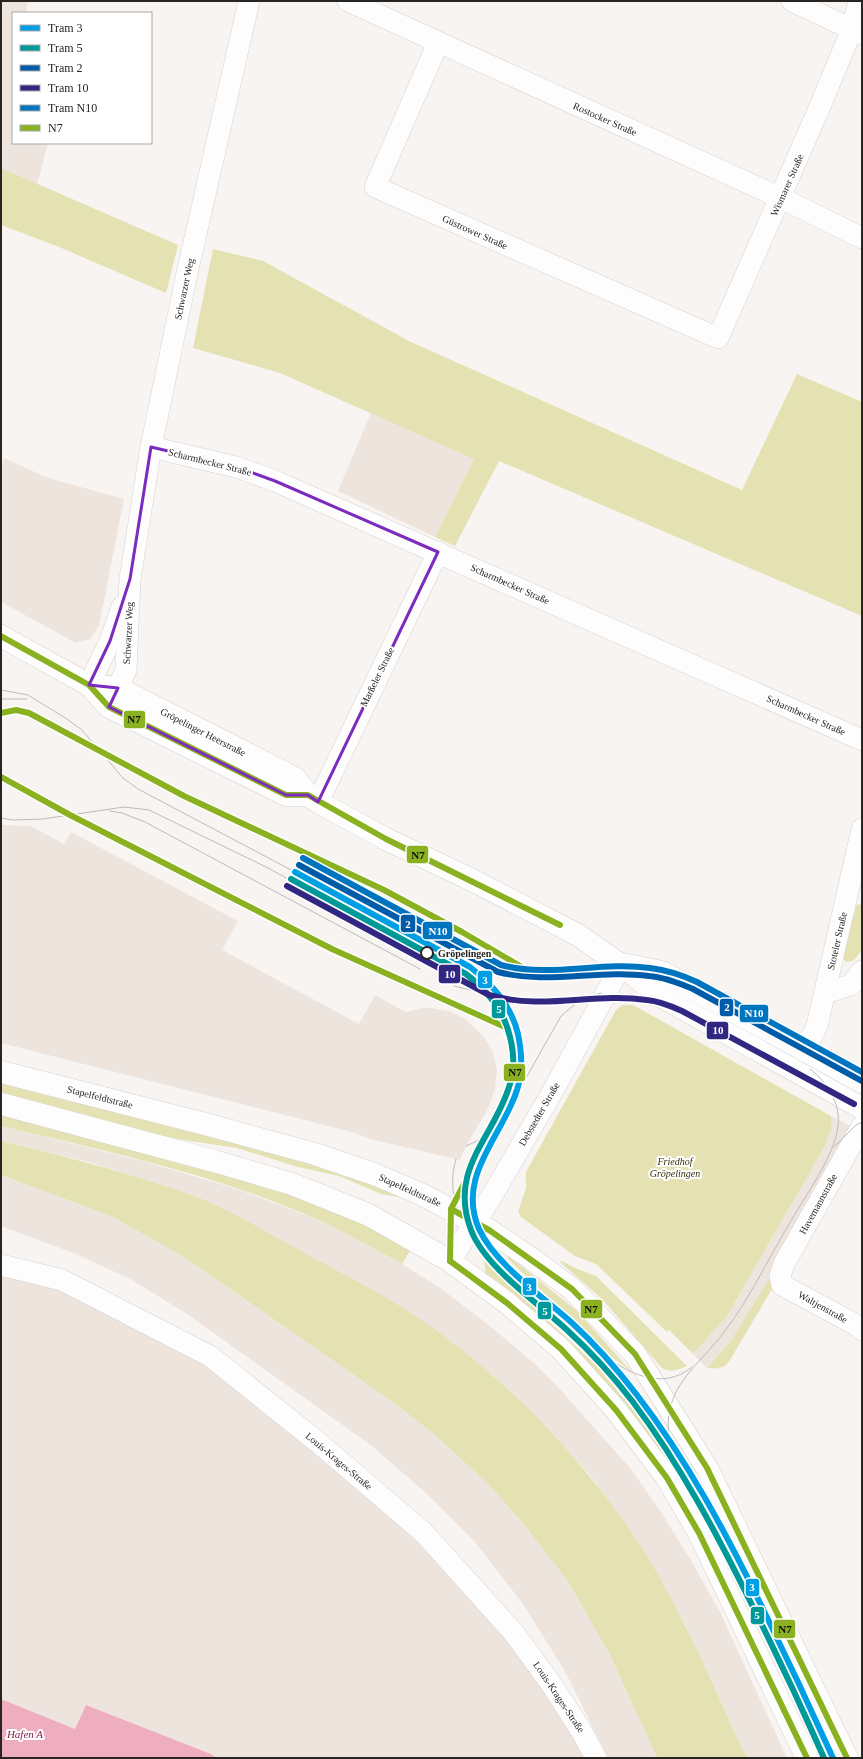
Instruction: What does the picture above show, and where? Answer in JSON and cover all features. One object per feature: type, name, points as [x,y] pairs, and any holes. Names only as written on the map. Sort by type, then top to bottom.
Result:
[{"type":"main road","name":"Gröpelinger Heerstraße","points":[[1,636],[89,685],[109,707],[286,795],[313,799]]},
{"type":"main road","name":"Gröpelinger Heerstraße","points":[[89,685],[118,688],[294,778],[313,799],[386,839],[474,881],[578,935],[622,964],[653,992],[862,1108]]},
{"type":"main road","name":"Gröpelinger Heerstraße","points":[[622,964],[662,972],[862,1082]]},
{"type":"main road","name":"Stapelfeldtstraße","points":[[1,1072],[202,1123],[315,1154],[374,1174],[423,1195],[489,1230],[532,1259],[572,1289],[635,1354],[708,1468],[847,1758]]},
{"type":"main road","points":[[1,1104],[207,1159],[292,1184],[369,1216],[450,1261],[507,1303],[561,1349],[616,1410],[667,1478],[699,1533],[807,1758]]},
{"type":"street","name":"Schwarzer Weg","points":[[109,707],[126,670],[130,580],[151,448],[186,278],[249,1]]},
{"type":"street","name":"Rostocker Straße","points":[[348,1],[781,198],[862,238]]},
{"type":"street","points":[[792,1],[857,32]]},
{"type":"street","name":"Wismarer Straße","points":[[718,338],[857,32],[859,1]]},
{"type":"street","name":"Güstrower Straße","points":[[438,43],[375,187],[718,338]]},
{"type":"street","name":"Scharmbecker Straße","points":[[151,448],[236,467],[275,481],[862,740]]},
{"type":"street","name":"Marßeler Straße","points":[[313,799],[438,552]]},
{"type":"street","name":"Schwarzer Weg","points":[[89,685],[110,641],[130,580]]},
{"type":"street","name":"Stoteler Straße","points":[[804,1051],[817,1026],[862,829]]},
{"type":"street","name":"Debstedter Straße","points":[[450,1261],[554,1089],[622,964]]},
{"type":"street","points":[[825,993],[851,985],[862,971]]},
{"type":"street","name":"Havemannstraße","points":[[782,1285],[780,1276],[784,1264],[862,1126]]},
{"type":"street","name":"Louis-Krages-Straße","points":[[1,1265],[62,1280],[210,1356],[320,1444],[424,1533],[514,1633],[552,1685],[582,1732],[596,1758]]},
{"type":"street","name":"Waltjenstraße","points":[[782,1285],[858,1326],[862,1330]]},
{"type":"highlighted area","points":[[151,447],[236,467],[275,481],[438,552],[318,802],[308,795],[286,795],[109,707],[118,688],[89,685],[110,641],[130,579]]},
{"type":"shaded area","points":[[1,1],[28,1],[26,11],[30,12],[12,12],[12,144],[48,144],[37,185],[1,168]]},
{"type":"shaded area","points":[[371,413],[475,459],[435,537],[338,491]]},
{"type":"shaded area","points":[[4,458],[48,478],[124,499],[99,626],[90,639],[76,643],[1,602],[1,471]]},
{"type":"shaded area","points":[[1,825],[31,826],[64,844],[71,832],[238,921],[222,950],[359,1024],[375,995],[406,1012],[422,1008],[431,1008],[448,1011],[464,1018],[484,1037],[493,1052],[497,1071],[495,1089],[488,1109],[466,1146],[460,1160],[370,1139],[352,1132],[1,1043]]},
{"type":"shaded area","points":[[831,1116],[855,1128],[832,1174],[753,1308],[730,1342],[707,1368],[693,1354],[727,1316],[825,1146],[831,1130]]},
{"type":"shaded area","points":[[1,1126],[146,1162],[234,1188],[306,1215],[344,1232],[402,1264],[440,1288],[485,1322],[535,1364],[557,1386],[630,1468],[661,1512],[689,1557],[720,1612],[787,1758],[747,1758],[685,1624],[653,1567],[626,1525],[589,1474],[553,1435],[497,1379],[452,1342],[350,1278],[195,1196],[93,1163],[1,1141]]},
{"type":"shaded area","points":[[1,1175],[111,1216],[184,1257],[390,1400],[434,1434],[489,1485],[522,1522],[567,1580],[610,1655],[657,1758],[608,1758],[565,1671],[523,1604],[475,1542],[427,1494],[372,1446],[187,1314],[132,1280],[76,1254],[1,1226]]},
{"type":"shaded area","points":[[1,1269],[60,1284],[207,1361],[328,1449],[510,1636],[589,1758],[217,1758],[211,1754],[86,1705],[75,1729],[1,1699]]},
{"type":"green space","points":[[1,168],[178,245],[166,293],[59,247],[1,225]]},
{"type":"green space","points":[[213,249],[263,261],[409,341],[742,490],[797,374],[862,402],[862,616],[499,461],[455,546],[435,537],[474,459],[280,373],[193,348]]},
{"type":"green space","points":[[857,904],[862,905],[862,950],[853,961],[846,962],[842,957]]},
{"type":"green space","name":"Friedhof Gröpelingen","points":[[622,1005],[633,1005],[831,1116],[831,1130],[825,1146],[727,1316],[693,1354],[669,1330],[667,1332],[596,1264],[575,1256],[521,1217],[518,1212],[526,1188],[526,1172],[616,1010]]},
{"type":"green space","points":[[1,1079],[295,1154],[401,1195],[398,1197],[381,1194],[339,1176],[298,1167],[237,1148],[170,1138],[1,1093]]},
{"type":"green space","points":[[1,1113],[247,1178],[349,1217],[411,1249],[402,1264],[331,1226],[270,1200],[195,1175],[156,1164],[1,1126]]},
{"type":"green space","points":[[1,1141],[121,1172],[192,1195],[220,1207],[391,1300],[466,1353],[496,1378],[552,1433],[578,1462],[625,1523],[661,1579],[691,1638],[747,1758],[657,1758],[610,1655],[567,1580],[522,1522],[489,1485],[434,1434],[390,1400],[184,1257],[111,1216],[1,1175]]},
{"type":"green space","points":[[509,1256],[577,1311],[631,1371],[610,1356],[507,1258]]},
{"type":"green space","points":[[484,1261],[598,1367],[655,1437],[679,1476],[695,1507],[486,1275]]},
{"type":"green space","points":[[562,1261],[596,1276],[687,1366],[674,1370],[665,1370],[662,1368],[602,1299],[560,1262]]},
{"type":"green space","points":[[773,1273],[775,1284],[730,1360],[720,1368],[707,1368],[730,1342]]},
{"type":"water","name":"Hafen A","points":[[1,1699],[75,1729],[86,1705],[211,1754],[217,1758],[1,1758]]},
{"type":"tram line","points":[[1,690],[28,695],[67,719],[82,730],[123,778],[138,789],[295,872]]},
{"type":"tram line","points":[[1,699],[27,699]]},
{"type":"tram line","points":[[1,818],[13,820],[43,819],[124,807],[149,810],[266,867],[427,953]]},
{"type":"tram line","points":[[110,811],[122,813],[145,822],[420,969]]},
{"type":"tram line","name":"N10","points":[[303,858],[501,965],[519,969],[538,970],[631,966],[674,973],[697,982],[862,1072]]},
{"type":"tram line","name":"2","points":[[299,865],[498,972],[517,976],[536,977],[630,974],[655,977],[671,981],[693,989],[862,1081]]},
{"type":"tram line","name":"3","points":[[295,872],[470,967],[493,988],[506,1005],[518,1034],[521,1069],[517,1090],[510,1107],[484,1157],[477,1174],[473,1192],[473,1210],[479,1229],[486,1242],[496,1255],[520,1279],[571,1322],[606,1357],[637,1395],[689,1470],[747,1577],[780,1643],[833,1758]]},
{"type":"tram line","name":"5","points":[[291,879],[466,974],[488,994],[499,1009],[504,1018],[511,1043],[513,1056],[512,1075],[502,1106],[475,1155],[469,1172],[465,1189],[465,1208],[471,1230],[478,1244],[500,1271],[567,1330],[610,1374],[633,1402],[668,1452],[684,1477],[728,1557],[782,1665],[824,1758]]},
{"type":"tram line","name":"10","points":[[287,886],[489,995],[510,999],[549,1002],[627,998],[660,1003],[682,1011],[854,1104]]},
{"type":"tram line","points":[[454,986],[487,994],[520,997]]},
{"type":"tram line","points":[[513,1101],[561,1016],[579,1001],[601,993]]},
{"type":"tram line","points":[[681,1472],[674,1456],[668,1431],[669,1414],[675,1395],[687,1375],[717,1341],[742,1307],[818,1177],[836,1138],[838,1118],[832,1094],[822,1080],[810,1069]]},
{"type":"tram line","points":[[466,1146],[487,1134],[505,1117]]},
{"type":"tram line","points":[[834,1147],[856,1125],[862,1122]]},
{"type":"tram line","points":[[456,1159],[453,1178],[454,1195],[458,1209],[466,1223],[476,1235],[513,1270]]},
{"type":"tram line","points":[[601,1352],[611,1360],[633,1373],[657,1379],[669,1378],[681,1374],[692,1367]]},
{"type":"transit line","name":"N7","points":[[1,636],[89,685],[109,707],[286,795],[308,795],[386,839],[560,925]]},
{"type":"transit line","name":"N7","points":[[1,713],[16,710],[29,713],[184,796],[384,890],[462,932],[532,973]]},
{"type":"transit line","name":"N7","points":[[1,777],[70,815],[332,949],[505,1027],[513,1046],[515,1071],[511,1093],[451,1209],[450,1261]]},
{"type":"transit line","name":"N7","points":[[451,1209],[489,1230],[572,1289],[635,1354],[707,1468],[847,1758]]},
{"type":"transit line","name":"N7","points":[[450,1261],[507,1303],[561,1349],[616,1410],[667,1478],[699,1533],[807,1758]]},
{"type":"place","name":"Gröpelingen","points":[[427,953]]}]
